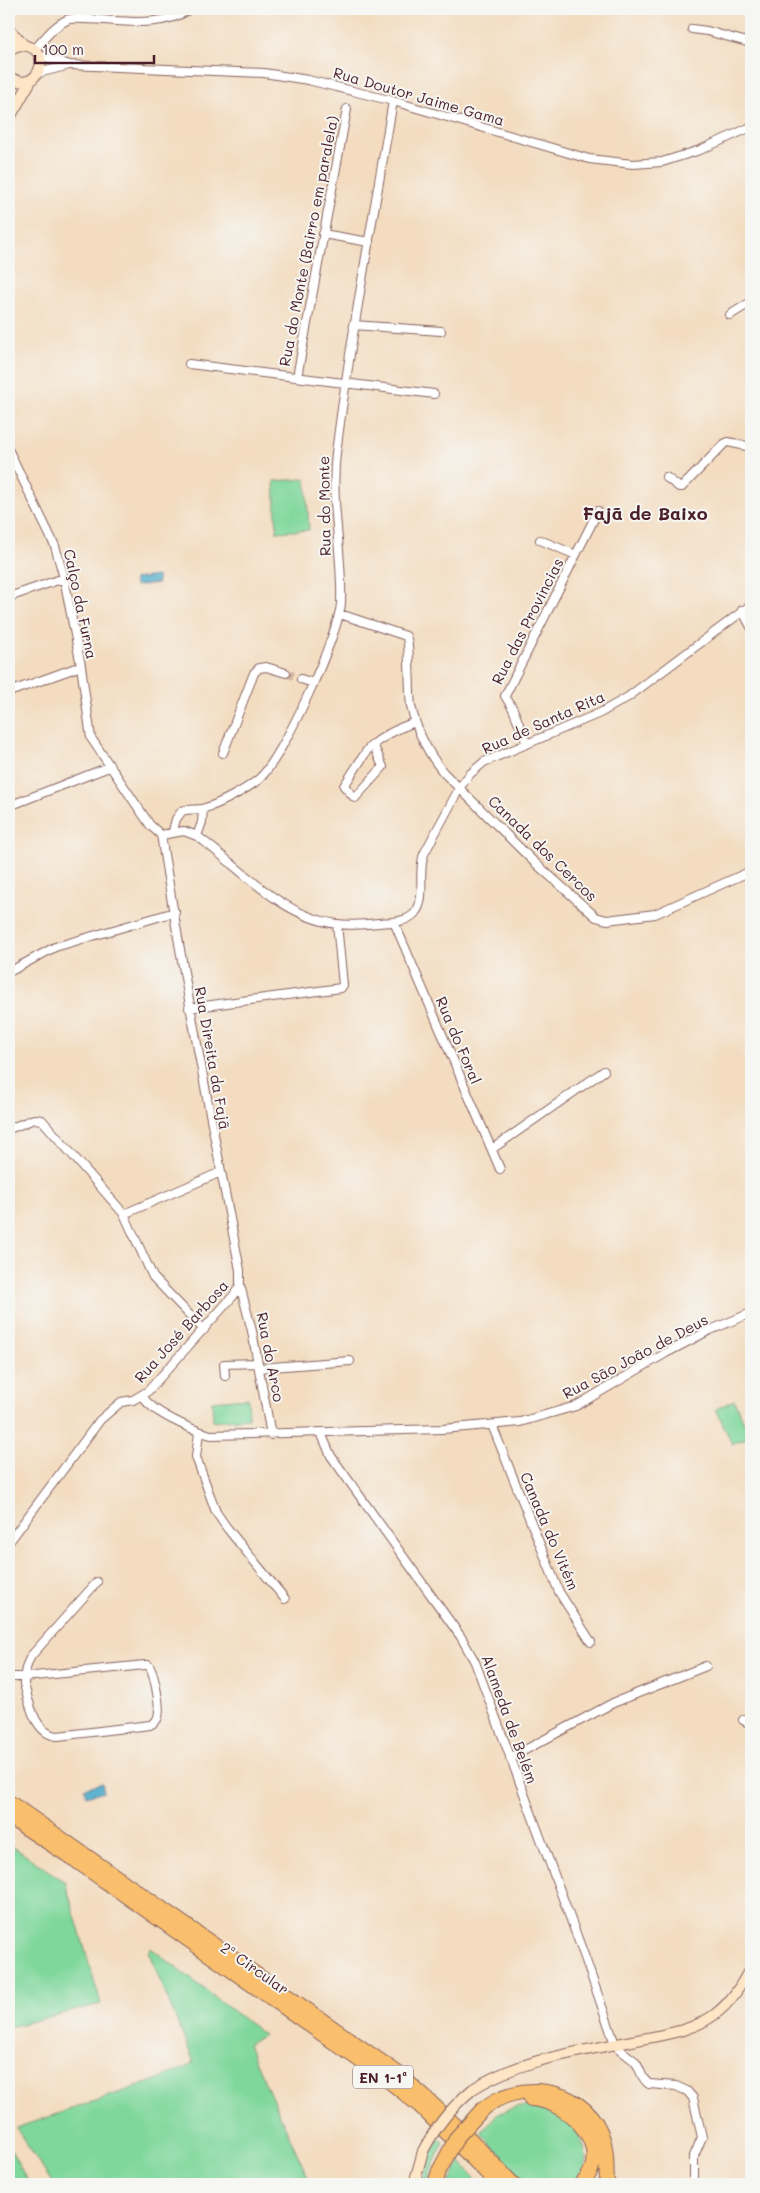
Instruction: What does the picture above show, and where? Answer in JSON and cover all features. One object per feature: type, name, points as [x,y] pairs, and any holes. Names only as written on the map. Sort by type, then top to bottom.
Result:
[{"type":"highway","name":"2ª Circular","points":[[9,1802],[368,2052],[424,2095],[504,2181]]},
{"type":"highway","name":"2ª Circular","points":[[9,1817],[75,1860],[389,2081],[420,2106],[472,2158],[504,2181]]},
{"type":"highway","points":[[441,2178],[462,2141],[484,2112],[499,2098],[529,2090],[559,2094],[578,2104],[600,2129],[606,2145],[607,2184]]},
{"type":"highway","points":[[484,2112],[510,2102],[528,2099],[547,2101],[565,2110],[582,2126],[593,2147],[592,2168],[582,2184]]},
{"type":"highway","points":[[504,2181],[521,2184]]},
{"type":"main road","points":[[9,29],[24,45],[36,52],[40,68],[10,117]]},
{"type":"main road","points":[[9,51],[18,45],[24,45]]},
{"type":"main road","points":[[9,76],[19,82],[35,76]]},
{"type":"main road","points":[[9,81],[10,117]]},
{"type":"main road","points":[[414,2184],[423,2151],[444,2117],[473,2089],[500,2073],[513,2068],[614,2044],[670,2034],[705,2021],[732,1998],[751,1967]]},
{"type":"street","points":[[36,52],[51,30],[69,19],[159,22],[174,18],[190,9]]},
{"type":"street","points":[[692,29],[707,30],[750,42]]},
{"type":"street","name":"Rua Doutor Jaime Gama","points":[[36,52],[70,64],[264,73],[308,80],[393,101],[589,159],[633,164],[662,162],[690,153],[751,127]]},
{"type":"street","name":"Rua Doutor Jaime Gama","points":[[35,76],[70,64]]},
{"type":"street","name":"Rua do Monte","points":[[173,831],[176,819],[182,811],[203,809],[260,778],[272,764],[333,639],[340,614],[341,591],[334,476],[353,324],[393,101]]},
{"type":"street","name":"Rua do Monte (Bairro em paralela)","points":[[297,377],[347,109]]},
{"type":"street","points":[[323,234],[369,242]]},
{"type":"street","points":[[730,315],[751,302]]},
{"type":"street","points":[[353,324],[441,331]]},
{"type":"street","points":[[189,364],[297,377],[345,385],[434,394]]},
{"type":"street","points":[[666,477],[679,487],[682,487],[725,443],[751,447]]},
{"type":"street","name":"Calço da Furna","points":[[9,451],[51,538],[64,578],[81,666],[90,734],[109,767],[150,825],[161,835]]},
{"type":"street","name":"Rua das Provincias","points":[[527,744],[513,709],[505,696],[598,511]]},
{"type":"street","points":[[540,540],[576,555]]},
{"type":"street","points":[[9,598],[64,578]]},
{"type":"street","name":"Rua de Santa Rita","points":[[394,922],[408,918],[418,909],[420,902],[420,866],[424,854],[460,787],[470,774],[484,762],[600,713],[628,697],[751,605]]},
{"type":"street","points":[[742,610],[751,627]]},
{"type":"street","name":"Canada dos Cercos","points":[[340,614],[403,634],[409,639],[408,685],[415,722],[434,760],[443,772],[533,861],[599,919],[655,914],[751,871]]},
{"type":"street","points":[[9,692],[81,666]]},
{"type":"street","points":[[223,753],[254,673],[259,668],[266,667],[286,673]]},
{"type":"street","points":[[301,679],[313,683]]},
{"type":"street","points":[[373,744],[383,767],[355,798],[344,786],[373,744],[403,726],[415,722]]},
{"type":"street","points":[[9,806],[109,767]]},
{"type":"street","points":[[197,836],[202,822],[203,809]]},
{"type":"street","points":[[161,835],[173,831],[184,831],[197,836],[293,910],[337,924],[394,922]]},
{"type":"street","name":"Rua Direita da Fajã","points":[[161,835],[175,912],[189,1008],[240,1270],[240,1285]]},
{"type":"street","points":[[9,972],[55,947],[175,912]]},
{"type":"street","name":"Rua do Foral","points":[[394,922],[500,1169]]},
{"type":"street","points":[[189,1008],[342,988],[337,924]]},
{"type":"street","points":[[492,1149],[604,1071]]},
{"type":"street","points":[[9,1129],[34,1119],[42,1120],[124,1214],[153,1277],[204,1330]]},
{"type":"street","points":[[124,1214],[221,1172]]},
{"type":"street","name":"Rua José Barbosa","points":[[142,1396],[204,1330],[240,1285]]},
{"type":"street","name":"Rua do Arco","points":[[240,1285],[245,1296],[272,1435]]},
{"type":"street","name":"Rua São João de Deus","points":[[199,1432],[216,1435],[272,1435],[492,1426],[520,1422],[576,1406],[674,1348],[751,1312]]},
{"type":"street","points":[[225,1376],[224,1364],[259,1365],[350,1361]]},
{"type":"street","points":[[9,1542],[100,1420],[121,1402],[142,1396],[149,1406],[199,1432],[196,1458],[219,1517],[285,1598]]},
{"type":"street","name":"Canada do Vitém","points":[[492,1426],[559,1592],[591,1642]]},
{"type":"street","name":"Alameda de Belém","points":[[321,1433],[331,1456],[466,1645],[478,1669],[584,1955],[614,2044]]},
{"type":"street","points":[[9,1677],[24,1677],[148,1666],[153,1672],[158,1717],[150,1725],[50,1736],[40,1729],[26,1694],[24,1677],[31,1656],[97,1582]]},
{"type":"street","points":[[510,1758],[613,1703],[706,1666]]},
{"type":"street","points":[[743,1720],[751,1724]]},
{"type":"street","points":[[614,2044],[621,2054],[636,2063],[644,2080],[649,2084],[676,2086],[687,2091],[693,2098],[702,2137],[694,2156],[694,2184]]},
{"type":"green space","points":[[306,479],[309,530],[277,532],[274,481]]},
{"type":"green space","points":[[248,1398],[249,1418],[213,1421],[212,1401]]},
{"type":"green space","points":[[734,1400],[750,1436],[732,1444],[716,1409]]},
{"type":"green space","points":[[9,1844],[65,1882],[101,2004],[9,2027]]},
{"type":"green space","points":[[151,1948],[264,2035],[248,2045],[311,2184],[53,2184],[16,2128],[162,2078],[194,2063],[148,1951]]},
{"type":"green space","points":[[517,2106],[537,2107],[555,2112],[576,2131],[583,2143],[586,2155],[585,2166],[579,2175],[568,2182],[535,2185],[521,2176],[481,2133],[496,2115]]},
{"type":"green space","points":[[439,2138],[444,2142],[430,2172],[428,2184],[421,2184],[431,2154]]},
{"type":"green space","points":[[9,2146],[27,2180],[29,2184],[9,2184]]},
{"type":"green space","points":[[460,2161],[480,2184],[450,2184]]},
{"type":"water","points":[[157,576],[158,583],[135,586],[134,579]]},
{"type":"water","points":[[102,1783],[104,1791],[86,1796],[84,1788]]},
{"type":"tunnel","points":[[286,673],[301,679]]},
{"type":"district","name":"Fajã de Baixo","points":[[645,513]]}]
